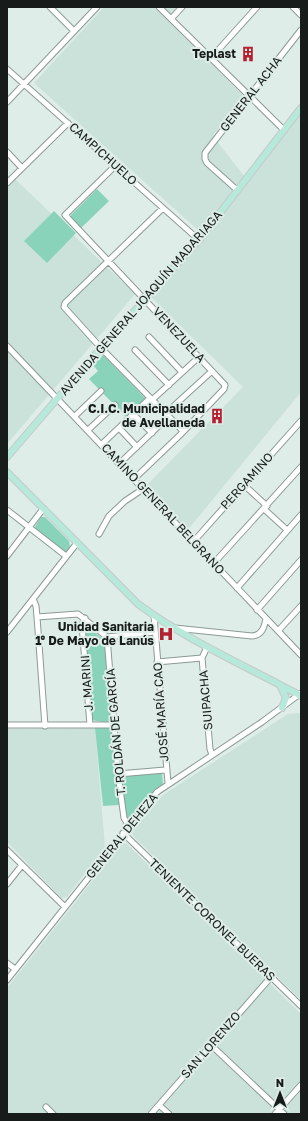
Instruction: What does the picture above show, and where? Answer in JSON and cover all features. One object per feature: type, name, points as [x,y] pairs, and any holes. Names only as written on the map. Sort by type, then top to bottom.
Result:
[{"type":"main road","name":"AVENIDA GENERAL JOAQUÍN MADARIAGA","points":[[7,458],[101,348],[199,240],[301,108]]},
{"type":"main road","points":[[7,472],[130,598],[154,616],[207,647],[300,695]]},
{"type":"main road","points":[[280,685],[285,691],[286,698],[282,708]]},
{"type":"street","points":[[50,7],[74,31]]},
{"type":"street","points":[[7,102],[97,7]]},
{"type":"street","points":[[159,7],[284,130]]},
{"type":"street","points":[[171,19],[182,7]]},
{"type":"street","points":[[211,58],[257,7]]},
{"type":"street","points":[[293,7],[301,15]]},
{"type":"street","name":"GENERAL ACHA","points":[[237,190],[205,159],[205,153],[301,30]]},
{"type":"street","name":"CAMPICHUELO","points":[[7,69],[199,240]]},
{"type":"street","points":[[7,183],[68,122]]},
{"type":"street","points":[[7,152],[22,168]]},
{"type":"street","name":"VENEZUELA","points":[[115,166],[65,215],[224,383],[225,387],[183,431]]},
{"type":"street","points":[[134,479],[183,431],[101,348],[64,305],[163,208]]},
{"type":"street","points":[[149,337],[182,372]]},
{"type":"street","name":"CAMINO GENERAL BELGRANO","points":[[7,346],[102,444],[301,655]]},
{"type":"street","points":[[135,350],[169,385]]},
{"type":"street","points":[[102,444],[133,414],[169,385],[199,357]]},
{"type":"street","points":[[120,463],[152,433],[167,415],[212,371]]},
{"type":"street","points":[[75,416],[101,391]]},
{"type":"street","points":[[88,430],[115,405]]},
{"type":"street","points":[[133,414],[152,433]]},
{"type":"street","name":"PERGAMINO","points":[[194,541],[301,421]]},
{"type":"street","points":[[119,428],[137,447]]},
{"type":"street","points":[[214,563],[301,467]]},
{"type":"street","points":[[244,485],[288,530]]},
{"type":"street","points":[[98,534],[109,516],[128,499],[143,489]]},
{"type":"street","points":[[7,556],[30,528],[43,509]]},
{"type":"street","points":[[7,510],[66,556]]},
{"type":"street","points":[[237,588],[301,515]]},
{"type":"street","points":[[7,632],[77,543]]},
{"type":"street","points":[[257,610],[301,560]]},
{"type":"street","points":[[33,599],[36,606],[37,617],[44,726]]},
{"type":"street","points":[[278,631],[301,606]]},
{"type":"street","points":[[37,617],[75,614],[85,618],[107,637],[154,632]]},
{"type":"street","name":"JOSÉ MARÍA CAO","points":[[154,616],[165,770],[168,783]]},
{"type":"street","name":"J. MARINI","points":[[85,618],[82,625],[90,725]]},
{"type":"street","points":[[174,628],[252,636],[261,632],[264,628],[266,619]]},
{"type":"street","name":"T. ROLDÁN DE GARCÍA","points":[[107,637],[116,725],[118,774],[124,818],[129,826]]},
{"type":"street","name":"SUIPACHA","points":[[207,647],[202,658],[210,749],[212,755]]},
{"type":"street","points":[[157,662],[202,658]]},
{"type":"street","name":"GENERAL DEHEZA","points":[[7,980],[156,792],[300,695]]},
{"type":"street","points":[[7,725],[116,725]]},
{"type":"street","points":[[118,774],[165,770]]},
{"type":"street","name":"TENIENTE CORONEL BUERAS","points":[[124,833],[301,1006]]},
{"type":"street","points":[[7,850],[65,907]]},
{"type":"street","points":[[7,884],[22,865]]},
{"type":"street","points":[[7,963],[15,969]]},
{"type":"street","name":"SAN LORENZO","points":[[151,1114],[271,977]]},
{"type":"street","points":[[211,1045],[284,1114]]},
{"type":"street","points":[[275,1114],[301,1085]]},
{"type":"street","points":[[159,1105],[169,1114]]},
{"type":"street","points":[[46,1107],[53,1114]]},
{"type":"shaded area","points":[[104,7],[178,7],[168,18],[247,90],[213,136],[244,176],[301,106],[301,392],[186,532],[147,485],[243,387],[146,292],[198,230],[34,83]]},
{"type":"shaded area","points":[[15,179],[135,294],[7,444],[7,188]]},
{"type":"shaded area","points":[[301,713],[301,1000],[133,836],[132,832],[163,795],[288,714]]},
{"type":"shaded area","points":[[95,728],[105,847],[67,897],[61,898],[7,842],[7,729]]},
{"type":"shaded area","points":[[126,843],[301,1014],[301,1114],[7,1114],[7,988],[121,845]]},
{"type":"green space","points":[[97,189],[109,201],[81,228],[70,216]]},
{"type":"green space","points":[[54,211],[76,233],[47,263],[24,241]]},
{"type":"green space","points":[[103,355],[148,401],[128,419],[89,379],[98,371],[93,365]]},
{"type":"green space","points":[[41,517],[45,517],[69,541],[70,547],[68,551],[63,551],[36,530],[35,527]]},
{"type":"green space","points":[[86,625],[105,641],[111,722],[109,723],[91,720]]},
{"type":"green space","points":[[95,728],[109,728],[112,731],[119,805],[103,806]]},
{"type":"green space","points":[[162,772],[163,785],[155,789],[129,821],[126,818],[121,776]]},
{"type":"place","name":"Teplast","points":[[248,54]]},
{"type":"place","name":"C.I.C. Municipalidad de Avellaneda","points":[[217,416]]},
{"type":"place","name":"Unidad Sanitaria 1° De Mayo de Lanús","points":[[166,634]]}]
